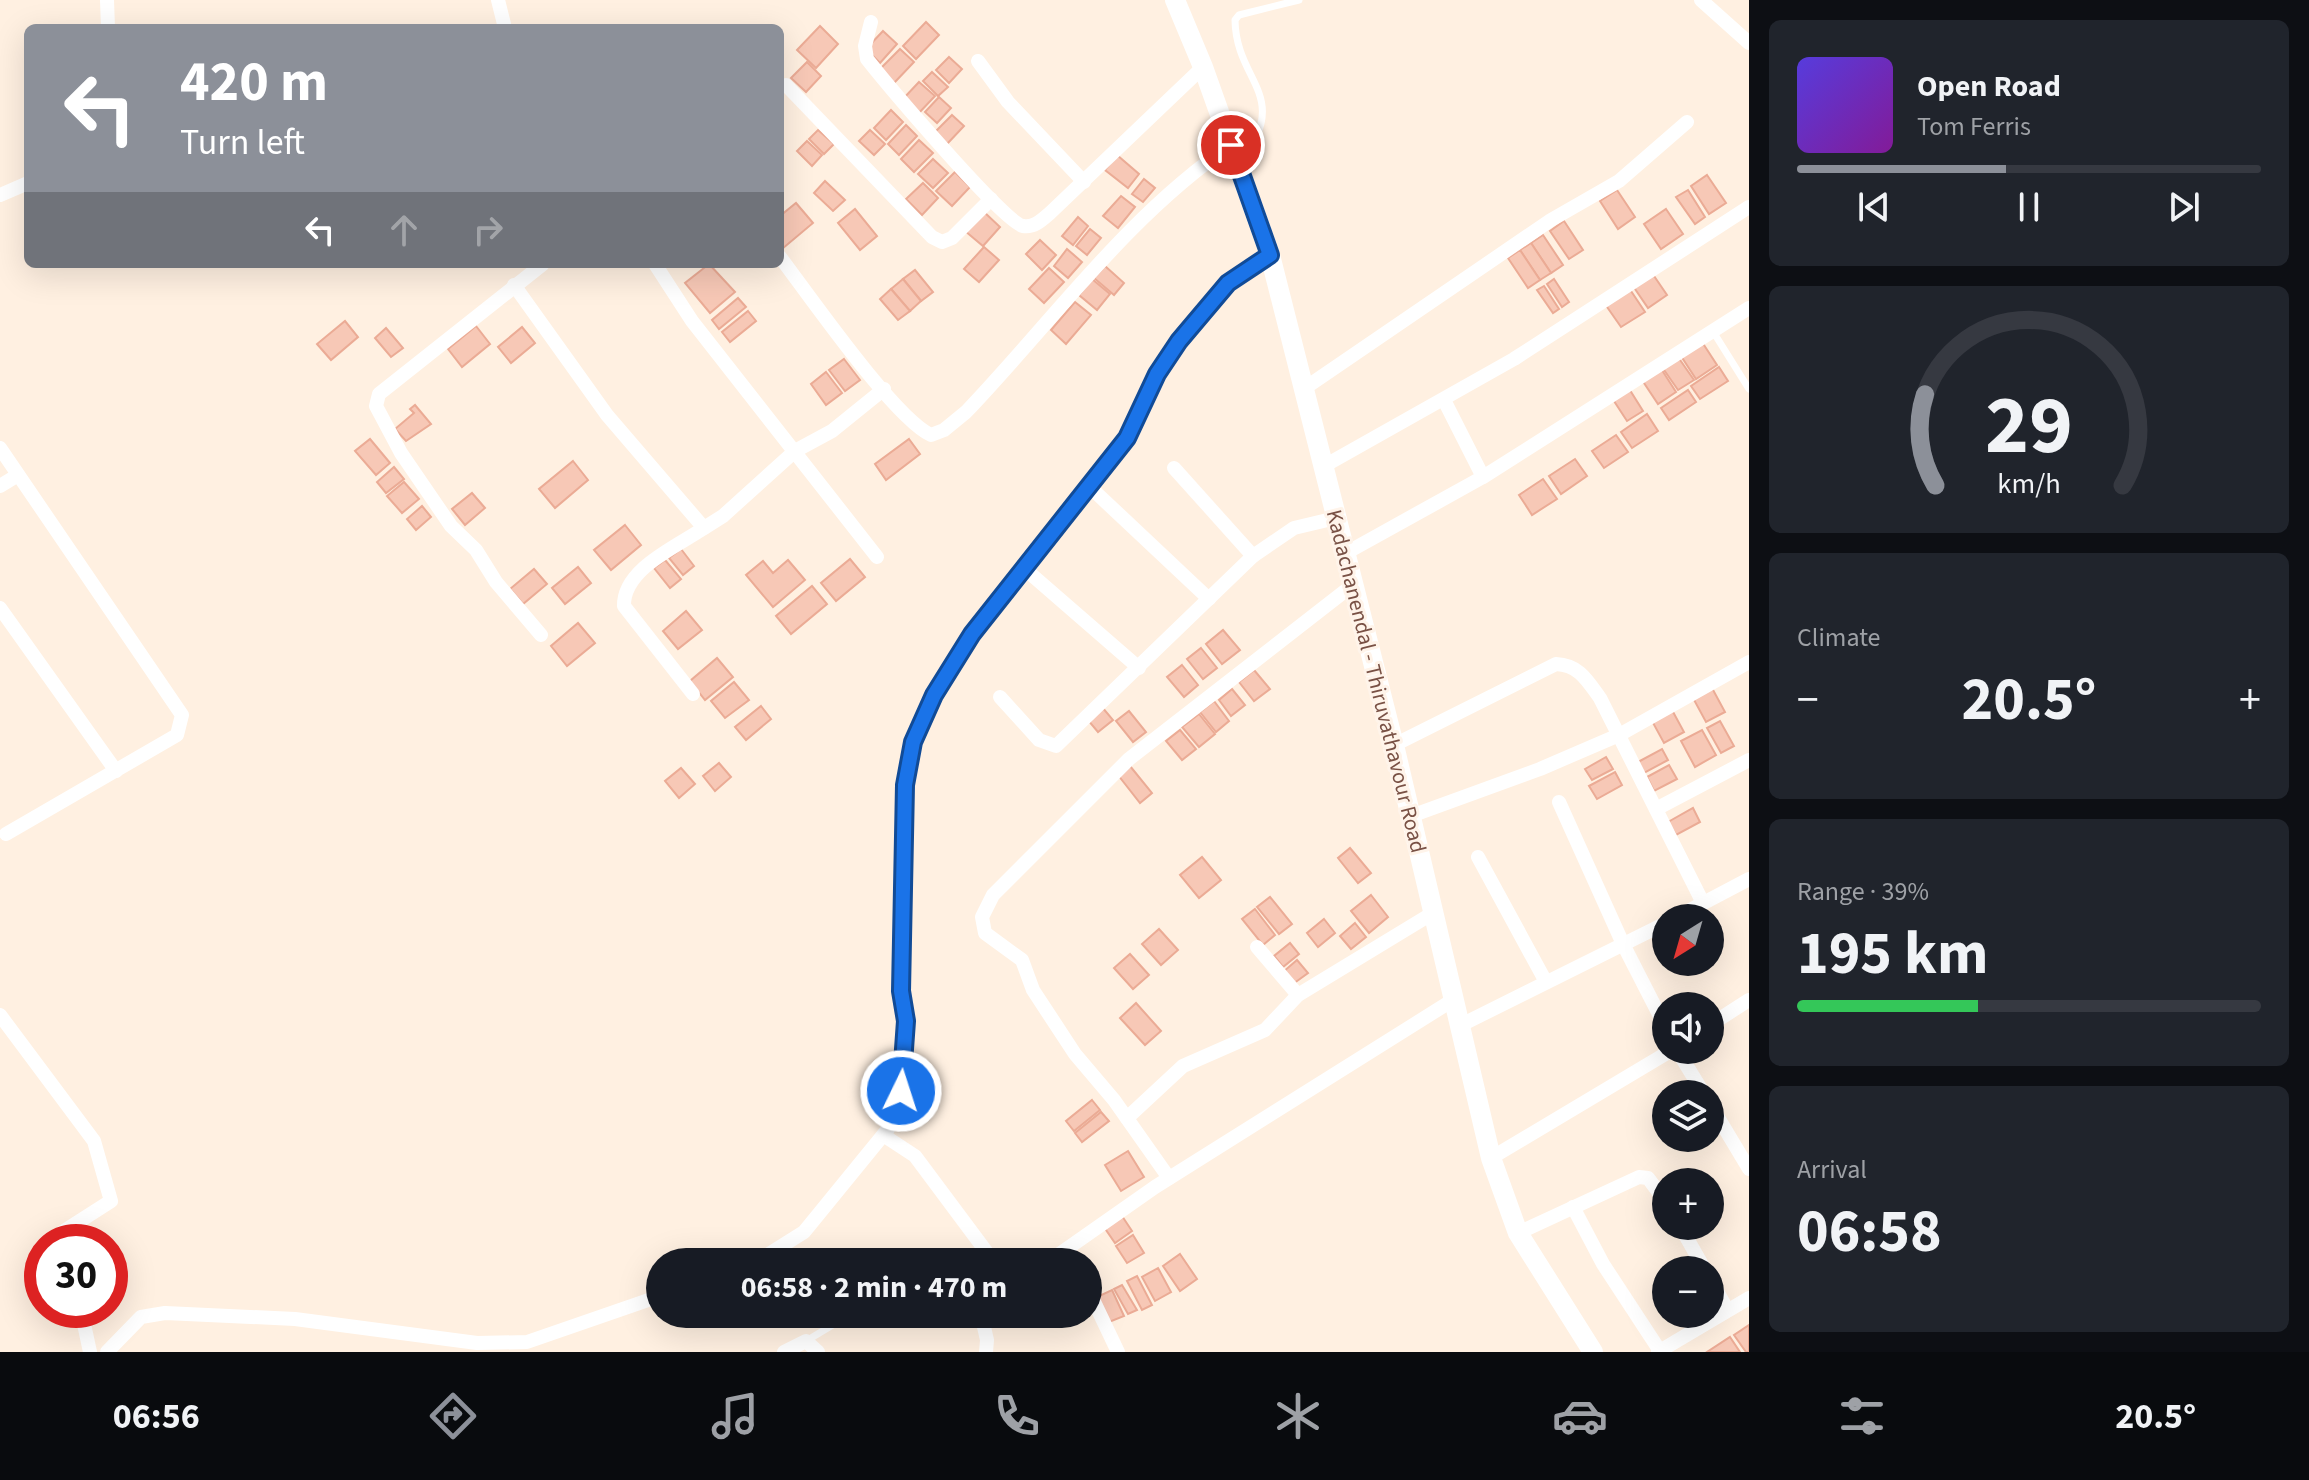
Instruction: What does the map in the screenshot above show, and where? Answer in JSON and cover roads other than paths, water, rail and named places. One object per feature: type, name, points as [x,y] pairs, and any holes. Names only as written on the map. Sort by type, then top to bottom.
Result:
[{"type":"main road","name":"Kadachanendal - Thiruvathavour Road","points":[[1175,0],[1203,67],[1270,255],[1394,745],[1491,1158],[1518,1233],[1593,1352]]},
{"type":"street","points":[[107,0],[108,24]]},
{"type":"street","points":[[498,0],[504,24]]},
{"type":"street","points":[[1701,0],[1749,43]]},
{"type":"street","points":[[871,22],[865,46],[867,59],[991,199],[1016,224],[1026,227],[1036,225],[1084,182],[1203,67]]},
{"type":"street","points":[[978,61],[1008,102],[1084,182]]},
{"type":"street","points":[[786,85],[932,237],[942,242],[952,238],[991,199]]},
{"type":"street","points":[[1305,388],[1551,220],[1619,181],[1687,122]]},
{"type":"street","points":[[784,262],[884,389],[919,429],[931,435],[944,430],[1010,366],[1110,252],[1196,169],[1235,155]]},
{"type":"street","points":[[0,195],[24,185]]},
{"type":"street","points":[[1324,466],[1444,400],[1590,311],[1749,207]]},
{"type":"street","points":[[779,1248],[804,1232],[883,1135],[895,1114],[901,1091],[906,1021],[901,991],[905,785],[913,742],[934,695],[972,634],[1091,488],[1127,438],[1157,374],[1179,341],[1228,283],[1270,255]]},
{"type":"street","points":[[537,268],[379,394],[376,406],[401,453],[451,526],[476,550],[496,582],[541,635]]},
{"type":"street","points":[[658,268],[692,321],[877,557]]},
{"type":"street","points":[[514,285],[607,415],[704,528]]},
{"type":"street","points":[[1346,553],[1483,477],[1749,308]]},
{"type":"street","points":[[693,694],[624,606],[624,592],[631,578],[723,516],[795,451],[832,431],[884,389]]},
{"type":"street","points":[[1444,400],[1483,477]]},
{"type":"street","points":[[0,448],[182,715],[177,735],[6,834]]},
{"type":"street","points":[[1174,468],[1253,556]]},
{"type":"street","points":[[0,486],[18,475]]},
{"type":"street","points":[[1091,488],[1209,599]]},
{"type":"street","points":[[1000,697],[1039,740],[1056,746],[1253,556],[1294,528],[1336,518]]},
{"type":"street","points":[[1025,569],[1139,668]]},
{"type":"street","points":[[1169,1178],[1127,1118],[1075,1054],[1033,990],[1022,960],[985,933],[982,917],[985,907],[1129,759],[1354,584]]},
{"type":"street","points":[[0,608],[116,771]]},
{"type":"street","points":[[1411,816],[1540,769],[1619,735],[1749,662]]},
{"type":"street","points":[[1394,745],[1556,664],[1569,665],[1579,671],[1600,698],[1703,903],[1749,879]]},
{"type":"street","points":[[1656,809],[1749,760]]},
{"type":"street","points":[[1559,802],[1652,1001]]},
{"type":"street","points":[[1478,857],[1546,982]]},
{"type":"street","points":[[1127,1118],[1183,1066],[1265,1030],[1298,995],[1433,913]]},
{"type":"street","points":[[1461,1025],[1652,930]]},
{"type":"street","points":[[1257,947],[1298,995]]},
{"type":"street","points":[[1080,1248],[1169,1178],[1453,1000]]},
{"type":"street","points":[[1724,1016],[1749,1000]]},
{"type":"street","points":[[0,1015],[94,1141],[111,1201],[75,1224]]},
{"type":"street","points":[[1491,1158],[1652,1064]]},
{"type":"street","points":[[1724,1127],[1749,1169]]},
{"type":"street","points":[[883,1135],[915,1156],[984,1248]]},
{"type":"street","points":[[1518,1233],[1639,1177],[1648,1178],[1652,1183]]},
{"type":"street","points":[[1573,1207],[1603,1264],[1659,1351],[1749,1298]]},
{"type":"street","points":[[107,1352],[141,1317],[165,1313],[295,1319],[477,1343],[527,1342],[646,1301]]},
{"type":"street","points":[[1724,1304],[1727,1309]]},
{"type":"street","points":[[1102,1318],[1118,1352]]},
{"type":"street","points":[[85,1328],[90,1352]]},
{"type":"street","points":[[984,1328],[986,1352]]},
{"type":"street","points":[[784,1352],[812,1347]]},
{"type":"lane","points":[[1235,155],[1261,134],[1264,111],[1235,20],[1239,15],[1299,0]]},
{"type":"lane","points":[[1714,333],[1749,389]]},
{"type":"lane","points":[[812,1347],[834,1328]]}]
